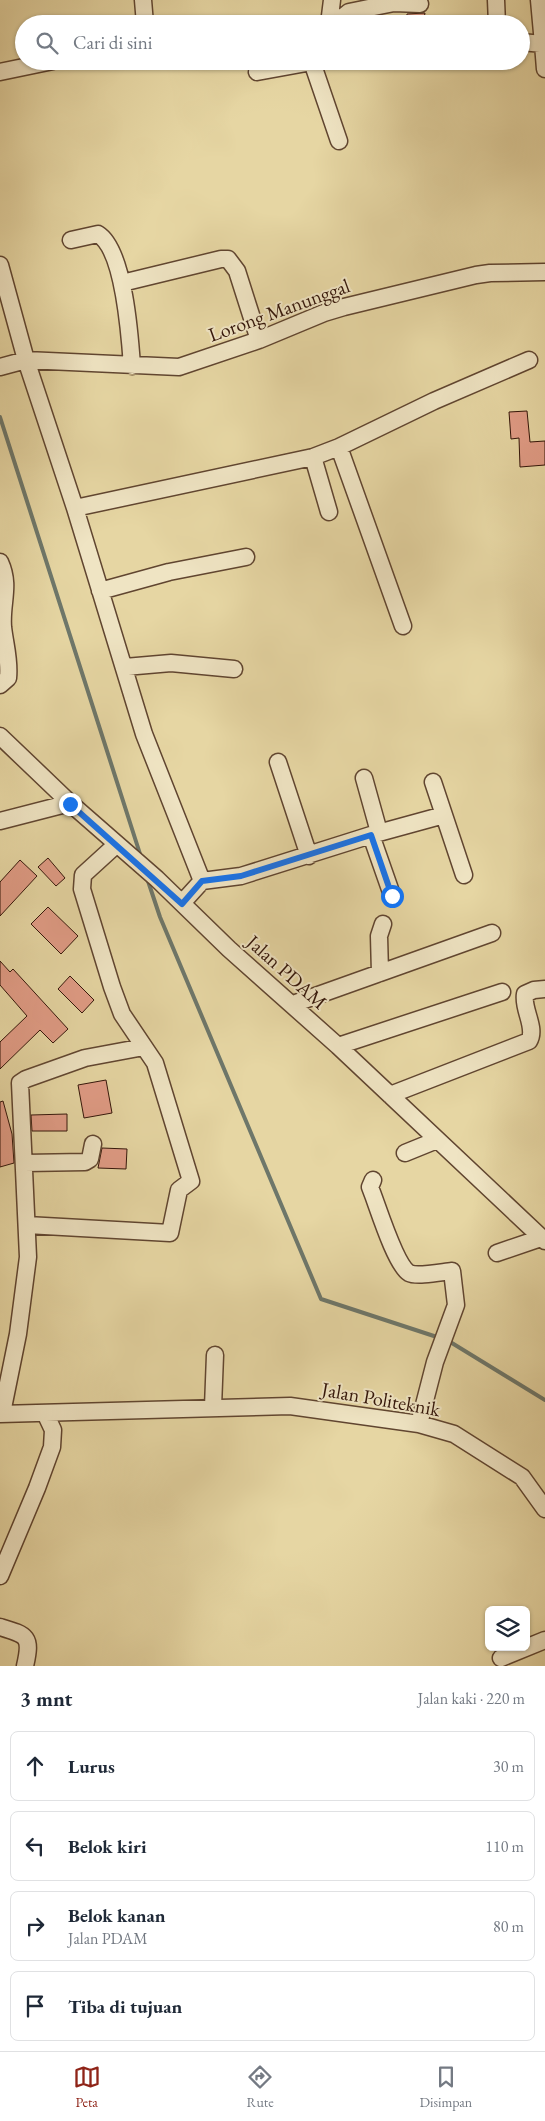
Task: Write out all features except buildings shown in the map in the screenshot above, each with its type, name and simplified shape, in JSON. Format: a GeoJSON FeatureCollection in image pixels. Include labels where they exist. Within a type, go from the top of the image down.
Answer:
{"type":"FeatureCollection","features":[{"type":"Feature","properties":{"kind":"street"},"geometry":{"type":"LineString","coordinates":[[142,0],[144,15]]}},
{"type":"Feature","properties":{"kind":"street"},"geometry":{"type":"LineString","coordinates":[[331,15],[332,0]]}},
{"type":"Feature","properties":{"kind":"street"},"geometry":{"type":"LineString","coordinates":[[496,0],[497,15]]}},
{"type":"Feature","properties":{"kind":"street"},"geometry":{"type":"LineString","coordinates":[[539,0],[545,69]]}},
{"type":"Feature","properties":{"kind":"street"},"geometry":{"type":"LineString","coordinates":[[345,15],[349,12],[394,3],[420,4]]}},
{"type":"Feature","properties":{"kind":"street"},"geometry":{"type":"LineString","coordinates":[[530,43],[543,44]]}},
{"type":"Feature","properties":{"kind":"street"},"geometry":{"type":"LineString","coordinates":[[0,72],[15,69]]}},
{"type":"Feature","properties":{"kind":"street"},"geometry":{"type":"LineString","coordinates":[[257,72],[268,70]]}},
{"type":"Feature","properties":{"kind":"street"},"geometry":{"type":"LineString","coordinates":[[317,70],[339,141]]}},
{"type":"Feature","properties":{"kind":"street"},"geometry":{"type":"LineString","coordinates":[[71,240],[95,233],[102,236],[113,256],[122,283],[132,366]]}},
{"type":"Feature","properties":{"kind":"street"},"geometry":{"type":"LineString","coordinates":[[122,283],[221,259],[228,260],[237,271],[259,340]]}},
{"type":"Feature","properties":{"kind":"street"},"geometry":{"type":"LineString","coordinates":[[0,265],[26,360],[75,508],[144,734],[202,881]]}},
{"type":"Feature","properties":{"kind":"street","name":"Lorong Manunggal"},"geometry":{"type":"LineString","coordinates":[[3,366],[26,360],[180,367],[259,340],[324,313],[450,280],[490,273],[545,272]]}},
{"type":"Feature","properties":{"kind":"street"},"geometry":{"type":"LineString","coordinates":[[75,508],[313,457],[339,447],[434,401],[529,360]]}},
{"type":"Feature","properties":{"kind":"street"},"geometry":{"type":"LineString","coordinates":[[339,447],[403,626]]}},
{"type":"Feature","properties":{"kind":"street"},"geometry":{"type":"LineString","coordinates":[[313,457],[329,512]]}},
{"type":"Feature","properties":{"kind":"street"},"geometry":{"type":"LineString","coordinates":[[100,591],[169,572],[246,557]]}},
{"type":"Feature","properties":{"kind":"street"},"geometry":{"type":"LineString","coordinates":[[0,562],[6,580],[3,625],[9,664],[8,678],[0,685]]}},
{"type":"Feature","properties":{"kind":"street"},"geometry":{"type":"LineString","coordinates":[[125,667],[171,663],[234,668]]}},
{"type":"Feature","properties":{"kind":"street","name":"Jalan PDAM"},"geometry":{"type":"LineString","coordinates":[[0,736],[70,804],[157,880],[230,949],[293,1004],[543,1240]]}},
{"type":"Feature","properties":{"kind":"street"},"geometry":{"type":"LineString","coordinates":[[278,762],[308,856]]}},
{"type":"Feature","properties":{"kind":"street"},"geometry":{"type":"LineString","coordinates":[[364,778],[375,834],[392,896]]}},
{"type":"Feature","properties":{"kind":"street"},"geometry":{"type":"LineString","coordinates":[[433,782],[464,875]]}},
{"type":"Feature","properties":{"kind":"street"},"geometry":{"type":"LineString","coordinates":[[0,821],[70,804]]}},
{"type":"Feature","properties":{"kind":"street"},"geometry":{"type":"LineString","coordinates":[[182,904],[202,881],[241,876],[375,834],[444,815]]}},
{"type":"Feature","properties":{"kind":"street"},"geometry":{"type":"LineString","coordinates":[[27,1226],[171,1233],[179,1190],[191,1181],[151,1055],[122,1014],[101,956],[81,883],[83,875],[88,869],[122,849]]}},
{"type":"Feature","properties":{"kind":"street"},"geometry":{"type":"LineString","coordinates":[[380,973],[378,945],[383,924]]}},
{"type":"Feature","properties":{"kind":"street"},"geometry":{"type":"LineString","coordinates":[[293,1004],[492,933]]}},
{"type":"Feature","properties":{"kind":"street"},"geometry":{"type":"LineString","coordinates":[[390,1095],[529,1041],[532,1034],[525,1004],[525,994],[534,990],[545,989]]}},
{"type":"Feature","properties":{"kind":"street"},"geometry":{"type":"LineString","coordinates":[[338,1046],[502,992]]}},
{"type":"Feature","properties":{"kind":"street"},"geometry":{"type":"LineString","coordinates":[[1,1414],[18,1334],[28,1257],[20,1088],[22,1081],[85,1058],[144,1047]]}},
{"type":"Feature","properties":{"kind":"street"},"geometry":{"type":"LineString","coordinates":[[405,1153],[437,1140]]}},
{"type":"Feature","properties":{"kind":"street"},"geometry":{"type":"LineString","coordinates":[[25,1163],[85,1162],[90,1159],[93,1144]]}},
{"type":"Feature","properties":{"kind":"street"},"geometry":{"type":"LineString","coordinates":[[373,1180],[370,1186],[392,1250],[406,1270],[415,1274],[452,1271],[457,1301],[434,1362],[419,1424]]}},
{"type":"Feature","properties":{"kind":"street"},"geometry":{"type":"LineString","coordinates":[[496,1253],[543,1240]]}},
{"type":"Feature","properties":{"kind":"street"},"geometry":{"type":"LineString","coordinates":[[213,1407],[215,1354]]}},
{"type":"Feature","properties":{"kind":"street","name":"Jalan Politeknik"},"geometry":{"type":"LineString","coordinates":[[1,1414],[213,1407],[300,1407],[419,1424],[454,1434],[522,1477],[545,1509]]}},
{"type":"Feature","properties":{"kind":"street"},"geometry":{"type":"LineString","coordinates":[[0,1576],[52,1447],[53,1430],[45,1413]]}},
{"type":"Feature","properties":{"kind":"street"},"geometry":{"type":"LineString","coordinates":[[0,1627],[20,1633],[25,1637],[28,1649],[25,1666]]}},
{"type":"Feature","properties":{"kind":"street"},"geometry":{"type":"LineString","coordinates":[[501,1658],[545,1640]]}},
{"type":"Feature","properties":{"kind":"waterway"},"geometry":{"type":"LineString","coordinates":[[0,417],[141,857]]}},
{"type":"Feature","properties":{"kind":"waterway"},"geometry":{"type":"LineString","coordinates":[[147,878],[160,917],[321,1299],[440,1338]]}},
{"type":"Feature","properties":{"kind":"waterway"},"geometry":{"type":"LineString","coordinates":[[447,1340],[545,1400]]}},
{"type":"Feature","properties":{"kind":"route"},"geometry":{"type":"LineString","coordinates":[[70,804],[182,904],[202,881],[230,879],[371,835],[392,896]]}}]}
